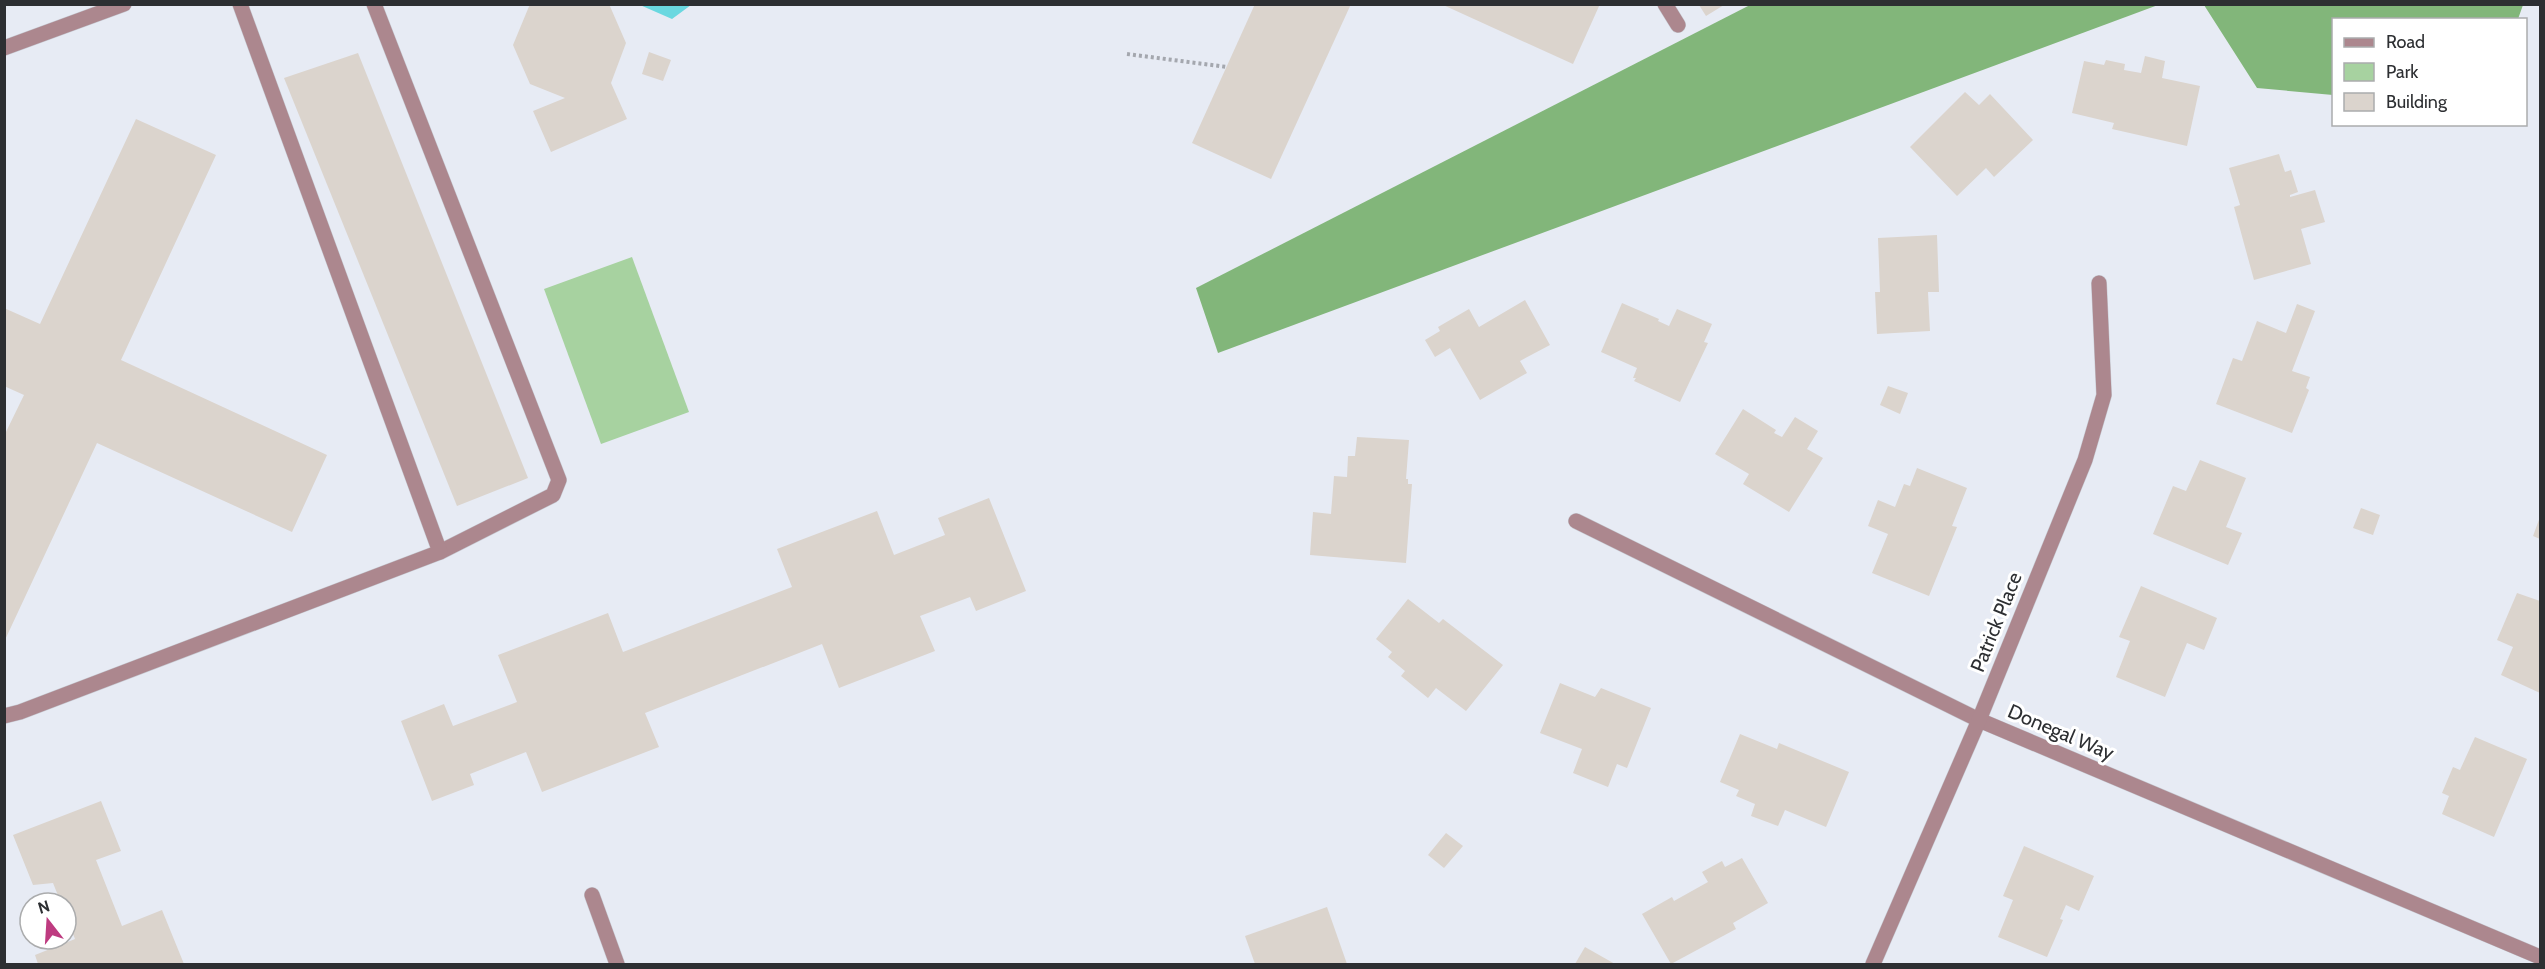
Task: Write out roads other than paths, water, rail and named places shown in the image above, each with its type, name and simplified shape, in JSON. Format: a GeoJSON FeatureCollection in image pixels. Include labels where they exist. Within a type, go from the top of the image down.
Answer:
{"type":"FeatureCollection","features":[{"type":"Feature","properties":{"kind":"street"},"geometry":{"type":"LineString","coordinates":[[4,48],[124,4]]}},
{"type":"Feature","properties":{"kind":"street"},"geometry":{"type":"LineString","coordinates":[[240,4],[440,552]]}},
{"type":"Feature","properties":{"kind":"street"},"geometry":{"type":"LineString","coordinates":[[4,716],[20,712],[440,552],[553,495],[559,480],[374,4]]}},
{"type":"Feature","properties":{"kind":"street"},"geometry":{"type":"LineString","coordinates":[[1665,4],[1678,25]]}},
{"type":"Feature","properties":{"kind":"street","name":"Patrick Place"},"geometry":{"type":"LineString","coordinates":[[1873,964],[1979,720],[2085,460],[2104,395],[2099,283]]}},
{"type":"Feature","properties":{"kind":"street","name":"Donegal Way"},"geometry":{"type":"LineString","coordinates":[[1576,521],[1979,720],[2541,957]]}},
{"type":"Feature","properties":{"kind":"street"},"geometry":{"type":"LineString","coordinates":[[592,895],[617,964]]}},
{"type":"Feature","properties":{"kind":"water"},"geometry":{"type":"Polygon","coordinates":[[[640,5],[691,5],[672,19],[640,5]]]}}]}
